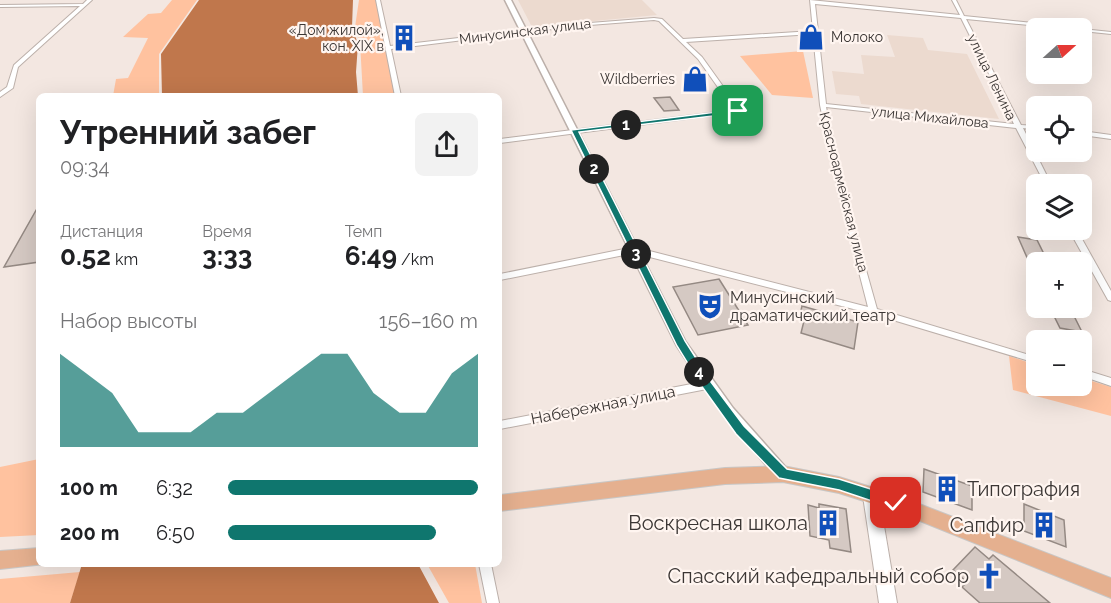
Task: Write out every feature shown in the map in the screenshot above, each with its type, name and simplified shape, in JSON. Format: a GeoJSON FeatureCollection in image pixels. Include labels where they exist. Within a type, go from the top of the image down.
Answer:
{"type":"FeatureCollection","features":[{"type":"Feature","properties":{"kind":"main road"},"geometry":{"type":"LineString","coordinates":[[502,503],[725,476],[783,474],[839,485],[871,496],[994,540],[1111,588]]}},
{"type":"Feature","properties":{"kind":"main road"},"geometry":{"type":"LineString","coordinates":[[871,496],[888,603]]}},
{"type":"Feature","properties":{"kind":"main road"},"geometry":{"type":"LineString","coordinates":[[0,560],[36,557]]}},
{"type":"Feature","properties":{"kind":"street"},"geometry":{"type":"LineString","coordinates":[[0,95],[10,88],[16,66],[90,0]]}},
{"type":"Feature","properties":{"kind":"street"},"geometry":{"type":"LineString","coordinates":[[378,0],[390,48],[398,93]]}},
{"type":"Feature","properties":{"kind":"street"},"geometry":{"type":"LineString","coordinates":[[508,0],[681,343],[707,385],[740,430],[783,474]]}},
{"type":"Feature","properties":{"kind":"street","name":"улица Ленина"},"geometry":{"type":"LineString","coordinates":[[954,0],[1016,126],[1042,174]]}},
{"type":"Feature","properties":{"kind":"street"},"geometry":{"type":"LineString","coordinates":[[812,1],[1026,23]]}},
{"type":"Feature","properties":{"kind":"street","name":"Красноармейская улица"},"geometry":{"type":"LineString","coordinates":[[812,1],[823,105],[842,195],[873,311]]}},
{"type":"Feature","properties":{"kind":"street"},"geometry":{"type":"LineString","coordinates":[[0,6],[84,5]]}},
{"type":"Feature","properties":{"kind":"street","name":"Минусинская улица"},"geometry":{"type":"LineString","coordinates":[[390,48],[643,18],[660,20],[681,41]]}},
{"type":"Feature","properties":{"kind":"street"},"geometry":{"type":"LineString","coordinates":[[1092,31],[1111,33]]}},
{"type":"Feature","properties":{"kind":"street"},"geometry":{"type":"LineString","coordinates":[[681,41],[814,32]]}},
{"type":"Feature","properties":{"kind":"street"},"geometry":{"type":"LineString","coordinates":[[502,141],[738,111],[700,58],[681,41]]}},
{"type":"Feature","properties":{"kind":"street"},"geometry":{"type":"LineString","coordinates":[[0,80],[12,80]]}},
{"type":"Feature","properties":{"kind":"street","name":"улица Михайлова"},"geometry":{"type":"LineString","coordinates":[[823,105],[1026,127]]}},
{"type":"Feature","properties":{"kind":"street"},"geometry":{"type":"LineString","coordinates":[[1092,134],[1111,137]]}},
{"type":"Feature","properties":{"kind":"street"},"geometry":{"type":"LineString","coordinates":[[1079,240],[1111,298]]}},
{"type":"Feature","properties":{"kind":"street"},"geometry":{"type":"LineString","coordinates":[[502,277],[634,250],[873,311],[1026,357]]}},
{"type":"Feature","properties":{"kind":"street"},"geometry":{"type":"LineString","coordinates":[[1092,376],[1111,382]]}},
{"type":"Feature","properties":{"kind":"street","name":"Набережная улица"},"geometry":{"type":"LineString","coordinates":[[502,425],[707,385]]}},
{"type":"Feature","properties":{"kind":"street"},"geometry":{"type":"LineString","coordinates":[[487,567],[493,603]]}},
{"type":"Feature","properties":{"kind":"shaded area"},"geometry":{"type":"Polygon","coordinates":[[[172,0],[197,0],[159,54],[159,93],[114,93],[116,79],[128,78],[148,38],[123,37],[148,14],[161,13],[172,0]]]}},
{"type":"Feature","properties":{"kind":"shaded area"},"geometry":{"type":"Polygon","coordinates":[[[199,0],[353,0],[352,27],[358,44],[356,72],[358,93],[162,93],[161,54],[199,0]]]}},
{"type":"Feature","properties":{"kind":"shaded area"},"geometry":{"type":"Polygon","coordinates":[[[359,0],[376,0],[394,93],[363,93],[360,42],[355,27],[359,0]]]}},
{"type":"Feature","properties":{"kind":"shaded area"},"geometry":{"type":"Polygon","coordinates":[[[518,0],[642,0],[657,15],[532,27],[518,0]]]}},
{"type":"Feature","properties":{"kind":"shaded area"},"geometry":{"type":"Polygon","coordinates":[[[887,35],[923,38],[928,50],[967,54],[999,119],[861,104],[859,96],[836,94],[832,71],[864,74],[861,55],[895,57],[887,35]]]}},
{"type":"Feature","properties":{"kind":"shaded area"},"geometry":{"type":"Polygon","coordinates":[[[803,51],[813,98],[772,95],[740,56],[803,51]]]}},
{"type":"Feature","properties":{"kind":"shaded area"},"geometry":{"type":"Polygon","coordinates":[[[1009,356],[1026,362],[1026,393],[1013,390],[1009,356]]]}},
{"type":"Feature","properties":{"kind":"shaded area"},"geometry":{"type":"Polygon","coordinates":[[[1092,381],[1111,387],[1111,416],[1036,396],[1092,396],[1092,381]]]}},
{"type":"Feature","properties":{"kind":"shaded area"},"geometry":{"type":"Polygon","coordinates":[[[36,460],[36,535],[0,537],[0,467],[36,460]]]}},
{"type":"Feature","properties":{"kind":"shaded area"},"geometry":{"type":"Polygon","coordinates":[[[81,567],[420,567],[439,603],[70,603],[81,567]]]}},
{"type":"Feature","properties":{"kind":"shaded area"},"geometry":{"type":"Polygon","coordinates":[[[429,567],[476,567],[482,603],[449,603],[429,567]]]}},
{"type":"Feature","properties":{"kind":"shaded area"},"geometry":{"type":"Polygon","coordinates":[[[80,572],[70,603],[0,603],[0,579],[80,572]]]}},
{"type":"Feature","properties":{"kind":"building"},"geometry":{"type":"Polygon","coordinates":[[[670,97],[679,110],[664,111],[654,98],[670,97]]]}},
{"type":"Feature","properties":{"kind":"building"},"geometry":{"type":"Polygon","coordinates":[[[36,210],[36,262],[4,267],[36,210]]]}},
{"type":"Feature","properties":{"kind":"building"},"geometry":{"type":"Polygon","coordinates":[[[1018,237],[1037,240],[1043,252],[1026,252],[1026,255],[1018,237]]]}},
{"type":"Feature","properties":{"kind":"building","name":"Минусинский драматический театр"},"geometry":{"type":"Polygon","coordinates":[[[719,279],[748,325],[698,335],[673,287],[719,279]]]}},
{"type":"Feature","properties":{"kind":"building"},"geometry":{"type":"Polygon","coordinates":[[[802,306],[858,322],[854,349],[801,333],[804,321],[799,319],[802,306]]]}},
{"type":"Feature","properties":{"kind":"building"},"geometry":{"type":"Polygon","coordinates":[[[1055,318],[1075,318],[1081,330],[1071,330],[1060,328],[1055,318]]]}},
{"type":"Feature","properties":{"kind":"building","name":"Типография"},"geometry":{"type":"Polygon","coordinates":[[[924,469],[972,486],[972,510],[923,492],[924,469]]]}},
{"type":"Feature","properties":{"kind":"building","name":"Воскресная школа"},"geometry":{"type":"Polygon","coordinates":[[[819,504],[846,509],[851,552],[830,548],[829,540],[810,536],[808,505],[819,508],[819,504]]]}},
{"type":"Feature","properties":{"kind":"building","name":"Сапфир"},"geometry":{"type":"Polygon","coordinates":[[[1024,504],[1064,520],[1066,547],[1024,531],[1024,504]]]}},
{"type":"Feature","properties":{"kind":"building","name":"Спасский кафедральный собор"},"geometry":{"type":"Polygon","coordinates":[[[975,547],[989,559],[993,555],[1050,603],[980,603],[962,587],[967,582],[953,570],[975,547]]]}},
{"type":"Feature","properties":{"kind":"place","name":"Молоко"},"geometry":{"type":"Point","coordinates":[811,37]}},
{"type":"Feature","properties":{"kind":"place","name":"«Дом жилой», кон. ХIХ в"},"geometry":{"type":"Point","coordinates":[404,38]}},
{"type":"Feature","properties":{"kind":"place","name":"Wildberries"},"geometry":{"type":"Point","coordinates":[695,79]}},
{"type":"Feature","properties":{"kind":"place","name":"Минусинский драматический театр"},"geometry":{"type":"Point","coordinates":[710,306]}},
{"type":"Feature","properties":{"kind":"place","name":"Типография"},"geometry":{"type":"Point","coordinates":[947,489]}},
{"type":"Feature","properties":{"kind":"place","name":"Воскресная школа"},"geometry":{"type":"Point","coordinates":[828,523]}},
{"type":"Feature","properties":{"kind":"place","name":"Сапфир"},"geometry":{"type":"Point","coordinates":[1044,525]}},
{"type":"Feature","properties":{"kind":"place","name":"Спасский кафедральный собор"},"geometry":{"type":"Point","coordinates":[989,576]}},
{"type":"Feature","properties":{"kind":"route"},"geometry":{"type":"LineString","coordinates":[[738,111],[575,130],[681,343],[707,385],[740,430],[783,474],[839,485],[896,503]]}}]}
